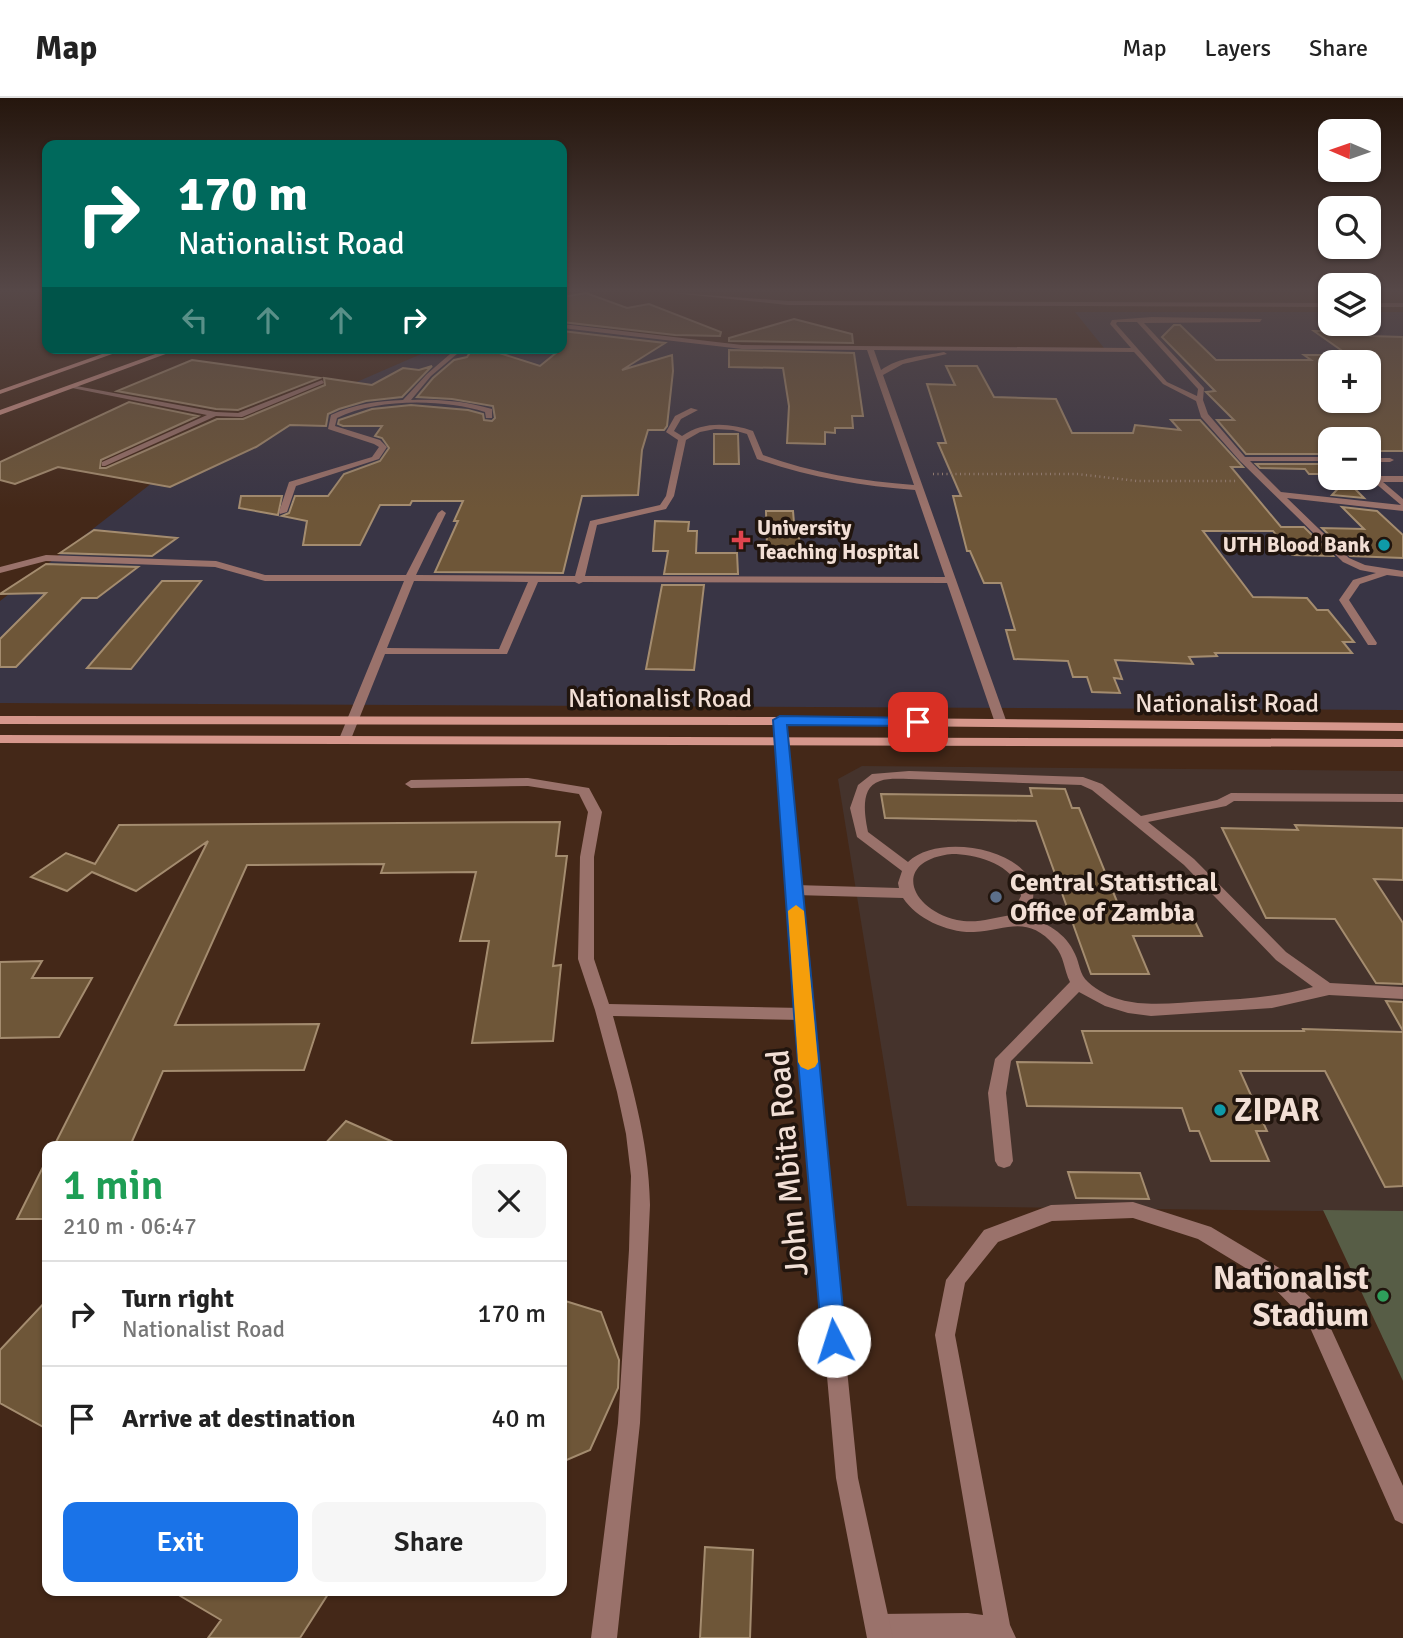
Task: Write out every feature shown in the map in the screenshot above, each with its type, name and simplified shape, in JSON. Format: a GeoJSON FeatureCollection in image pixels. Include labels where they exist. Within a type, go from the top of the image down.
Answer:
{"type":"FeatureCollection","features":[{"type":"Feature","properties":{"kind":"main road"},"geometry":{"type":"LineString","coordinates":[[0,392],[81,364]]}},
{"type":"Feature","properties":{"kind":"main road"},"geometry":{"type":"LineString","coordinates":[[0,414],[136,364]]}},
{"type":"Feature","properties":{"kind":"main road"},"geometry":{"type":"LineString","coordinates":[[30,382],[44,384]]}},
{"type":"Feature","properties":{"kind":"main road"},"geometry":{"type":"LineString","coordinates":[[57,386],[71,387]]}},
{"type":"Feature","properties":{"kind":"main road","name":"Nationalist Road"},"geometry":{"type":"LineString","coordinates":[[0,720],[780,720],[1403,727]]}},
{"type":"Feature","properties":{"kind":"main road","name":"Nationalist Road"},"geometry":{"type":"LineString","coordinates":[[0,739],[1403,743]]}},
{"type":"Feature","properties":{"kind":"street"},"geometry":{"type":"LineString","coordinates":[[405,402],[442,364]]}},
{"type":"Feature","properties":{"kind":"street"},"geometry":{"type":"LineString","coordinates":[[876,364],[1001,723]]}},
{"type":"Feature","properties":{"kind":"street"},"geometry":{"type":"LineString","coordinates":[[880,374],[884,369],[898,364]]}},
{"type":"Feature","properties":{"kind":"street"},"geometry":{"type":"LineString","coordinates":[[1148,364],[1165,383],[1199,400]]}},
{"type":"Feature","properties":{"kind":"street"},"geometry":{"type":"LineString","coordinates":[[1178,364],[1202,389],[1199,400],[1204,415],[1243,459],[1346,560],[1363,568],[1403,574]]}},
{"type":"Feature","properties":{"kind":"street"},"geometry":{"type":"LineString","coordinates":[[71,387],[216,414],[239,415],[322,382]]}},
{"type":"Feature","properties":{"kind":"street"},"geometry":{"type":"LineString","coordinates":[[283,512],[292,484],[319,474],[359,466],[375,459],[381,452],[383,447],[377,442],[331,427],[334,417],[355,408],[405,402],[477,406],[489,411],[489,416]]}},
{"type":"Feature","properties":{"kind":"street"},"geometry":{"type":"LineString","coordinates":[[682,439],[670,432],[678,418],[694,410]]}},
{"type":"Feature","properties":{"kind":"street"},"geometry":{"type":"LineString","coordinates":[[105,464],[216,414]]}},
{"type":"Feature","properties":{"kind":"street"},"geometry":{"type":"LineString","coordinates":[[579,581],[593,523],[610,517],[663,508],[670,496],[682,439],[697,429],[726,427],[750,433],[760,457],[771,461],[836,476],[918,488]]}},
{"type":"Feature","properties":{"kind":"street"},"geometry":{"type":"LineString","coordinates":[[1243,459],[1318,459]]}},
{"type":"Feature","properties":{"kind":"street"},"geometry":{"type":"LineString","coordinates":[[1381,460],[1390,460]]}},
{"type":"Feature","properties":{"kind":"street"},"geometry":{"type":"LineString","coordinates":[[1403,480],[1379,479],[1378,482],[1403,505]]}},
{"type":"Feature","properties":{"kind":"street"},"geometry":{"type":"LineString","coordinates":[[1279,494],[1403,505]]}},
{"type":"Feature","properties":{"kind":"street"},"geometry":{"type":"LineString","coordinates":[[345,739],[410,578],[442,513]]}},
{"type":"Feature","properties":{"kind":"street"},"geometry":{"type":"LineString","coordinates":[[0,570],[46,558],[216,564],[265,578],[951,580]]}},
{"type":"Feature","properties":{"kind":"street"},"geometry":{"type":"LineString","coordinates":[[1373,643],[1344,600],[1356,582],[1387,572]]}},
{"type":"Feature","properties":{"kind":"street"},"geometry":{"type":"LineString","coordinates":[[382,651],[503,652],[534,580]]}},
{"type":"Feature","properties":{"kind":"street","name":"John Mbita Road"},"geometry":{"type":"LineString","coordinates":[[780,720],[803,1014],[847,1478],[879,1632]]}},
{"type":"Feature","properties":{"kind":"street"},"geometry":{"type":"LineString","coordinates":[[910,870],[862,834],[857,808],[864,785],[876,777],[909,775],[1083,782],[1097,787],[1140,820],[1189,862],[1281,956],[1327,989]]}},
{"type":"Feature","properties":{"kind":"street"},"geometry":{"type":"LineString","coordinates":[[411,784],[528,782],[584,791],[595,812],[587,857],[586,959],[603,1010],[631,1119],[639,1175],[636,1331],[617,1551],[604,1638]]}},
{"type":"Feature","properties":{"kind":"street"},"geometry":{"type":"LineString","coordinates":[[1140,820],[1221,803],[1231,797],[1403,798]]}},
{"type":"Feature","properties":{"kind":"street"},"geometry":{"type":"LineString","coordinates":[[955,850],[996,858],[1013,868],[1025,881],[1030,894],[1027,907],[1016,919],[994,926],[967,927],[940,921],[918,908],[906,893],[905,881],[919,859],[955,850]]}},
{"type":"Feature","properties":{"kind":"street"},"geometry":{"type":"LineString","coordinates":[[794,890],[906,893]]}},
{"type":"Feature","properties":{"kind":"street"},"geometry":{"type":"LineString","coordinates":[[1016,919],[1048,932],[1066,946],[1079,983],[1097,997],[1144,1010],[1283,1001],[1327,989],[1403,993]]}},
{"type":"Feature","properties":{"kind":"street"},"geometry":{"type":"LineString","coordinates":[[1004,1161],[997,1093],[1003,1059],[1079,983]]}},
{"type":"Feature","properties":{"kind":"street"},"geometry":{"type":"LineString","coordinates":[[603,1010],[803,1014]]}},
{"type":"Feature","properties":{"kind":"street"},"geometry":{"type":"LineString","coordinates":[[879,1632],[968,1625],[1000,1634],[945,1335],[956,1280],[991,1236],[1051,1213],[1133,1210],[1204,1233],[1274,1275],[1315,1316],[1403,1512]]}},
{"type":"Feature","properties":{"kind":"path"},"geometry":{"type":"LineString","coordinates":[[914,473],[1077,474],[1096,480],[1124,481],[1266,481]]}},
{"type":"Feature","properties":{"kind":"shaded area","name":"University Teaching Hospital"},"geometry":{"type":"Polygon","coordinates":[[[398,364],[1318,364],[1318,413],[1381,413],[1381,364],[1403,364],[1403,710],[0,703],[0,601],[188,455],[398,364]]]}},
{"type":"Feature","properties":{"kind":"shaded area"},"geometry":{"type":"Polygon","coordinates":[[[862,766],[1403,771],[1403,1212],[907,1206],[838,779],[862,766]]]}},
{"type":"Feature","properties":{"kind":"green space","name":"Nationalist Stadium"},"geometry":{"type":"Polygon","coordinates":[[[1323,1210],[1403,1211],[1403,1381],[1323,1210]]]}},
{"type":"Feature","properties":{"kind":"building"},"geometry":{"type":"Polygon","coordinates":[[[183,364],[219,364],[320,378],[238,410],[216,409],[117,391],[183,364]]]}},
{"type":"Feature","properties":{"kind":"building"},"geometry":{"type":"Polygon","coordinates":[[[449,364],[540,366],[632,364],[622,370],[642,364],[673,364],[667,426],[664,430],[648,430],[642,450],[638,495],[582,496],[563,573],[435,572],[458,521],[454,521],[463,501],[412,501],[410,505],[380,505],[360,545],[303,545],[307,521],[282,516],[289,513],[295,496],[328,496],[344,474],[380,461],[389,448],[382,438],[375,436],[382,426],[343,426],[338,424],[339,420],[372,409],[411,405],[468,410],[483,414],[484,420],[492,421],[495,418],[493,406],[452,399],[417,397],[449,364]]]}},
{"type":"Feature","properties":{"kind":"building"},"geometry":{"type":"Polygon","coordinates":[[[729,364],[856,364],[863,416],[852,416],[853,428],[835,428],[835,433],[825,432],[825,444],[787,443],[789,406],[783,368],[729,367],[729,364]]]}},
{"type":"Feature","properties":{"kind":"building"},"geometry":{"type":"Polygon","coordinates":[[[1188,364],[1318,364],[1318,413],[1381,413],[1381,364],[1403,364],[1403,451],[1381,451],[1381,427],[1318,427],[1318,454],[1246,454],[1217,420],[1234,420],[1206,392],[1215,391],[1188,364]]]}},
{"type":"Feature","properties":{"kind":"building"},"geometry":{"type":"Polygon","coordinates":[[[432,366],[402,397],[366,401],[339,409],[328,414],[326,426],[290,425],[256,447],[170,487],[58,467],[15,484],[0,480],[0,462],[129,402],[198,416],[101,460],[100,468],[106,468],[217,419],[243,419],[325,385],[324,378],[372,385],[403,368],[419,370],[432,366]]]}},
{"type":"Feature","properties":{"kind":"building"},"geometry":{"type":"Polygon","coordinates":[[[946,366],[977,366],[994,397],[1056,399],[1072,433],[1133,433],[1135,425],[1180,430],[1171,420],[1200,420],[1243,467],[1231,467],[1281,527],[1304,527],[1333,556],[1292,555],[1273,531],[1203,531],[1253,597],[1307,598],[1317,610],[1328,610],[1354,642],[1343,642],[1352,653],[1215,653],[1217,656],[1189,657],[1193,664],[1115,660],[1122,679],[1114,678],[1120,693],[1092,692],[1087,677],[1073,677],[1068,661],[1014,659],[1006,630],[1015,630],[1001,583],[984,583],[970,551],[967,551],[953,496],[961,496],[938,443],[946,443],[927,384],[955,385],[946,366]]]}},
{"type":"Feature","properties":{"kind":"building"},"geometry":{"type":"Polygon","coordinates":[[[714,434],[738,434],[739,464],[714,464],[714,434]]]}},
{"type":"Feature","properties":{"kind":"building"},"geometry":{"type":"Polygon","coordinates":[[[1256,464],[1318,464],[1318,474],[1309,474],[1305,469],[1260,468],[1256,464]]]}},
{"type":"Feature","properties":{"kind":"building"},"geometry":{"type":"Polygon","coordinates":[[[1337,490],[1356,490],[1364,498],[1332,495],[1337,490]]]}},
{"type":"Feature","properties":{"kind":"building"},"geometry":{"type":"Polygon","coordinates":[[[241,496],[282,496],[278,515],[239,508],[241,496]]]}},
{"type":"Feature","properties":{"kind":"building"},"geometry":{"type":"Polygon","coordinates":[[[1342,507],[1377,511],[1403,535],[1403,558],[1350,556],[1322,528],[1364,529],[1342,507]]]}},
{"type":"Feature","properties":{"kind":"building"},"geometry":{"type":"Polygon","coordinates":[[[766,511],[793,511],[794,523],[798,523],[800,550],[767,550],[766,511]]]}},
{"type":"Feature","properties":{"kind":"building"},"geometry":{"type":"Polygon","coordinates":[[[655,521],[689,522],[688,531],[697,531],[696,553],[737,553],[738,574],[664,574],[668,551],[653,551],[655,521]]]}},
{"type":"Feature","properties":{"kind":"building"},"geometry":{"type":"Polygon","coordinates":[[[94,530],[177,538],[152,556],[60,553],[94,530]]]}},
{"type":"Feature","properties":{"kind":"building"},"geometry":{"type":"Polygon","coordinates":[[[46,564],[138,567],[97,598],[82,598],[16,667],[0,667],[0,639],[46,593],[0,594],[46,564]]]}},
{"type":"Feature","properties":{"kind":"building"},"geometry":{"type":"Polygon","coordinates":[[[162,581],[201,581],[131,669],[87,668],[162,581]]]}},
{"type":"Feature","properties":{"kind":"building"},"geometry":{"type":"Polygon","coordinates":[[[662,585],[704,585],[694,670],[646,669],[662,585]]]}},
{"type":"Feature","properties":{"kind":"building"},"geometry":{"type":"Polygon","coordinates":[[[1030,788],[1065,789],[1072,808],[1079,808],[1120,909],[1189,909],[1202,936],[1133,936],[1149,974],[1091,974],[1036,821],[885,818],[881,794],[1032,796],[1030,788]]]}},
{"type":"Feature","properties":{"kind":"building"},"geometry":{"type":"Polygon","coordinates":[[[560,822],[556,856],[567,856],[553,966],[561,965],[553,1041],[472,1043],[489,941],[460,941],[476,872],[381,873],[384,864],[247,865],[175,1025],[319,1024],[304,1070],[163,1071],[132,1141],[57,1141],[208,841],[136,891],[92,872],[67,891],[31,877],[66,853],[95,864],[119,825],[560,822]]]}},
{"type":"Feature","properties":{"kind":"building"},"geometry":{"type":"Polygon","coordinates":[[[1295,825],[1403,828],[1403,880],[1374,879],[1403,923],[1403,984],[1376,983],[1335,919],[1266,918],[1222,828],[1298,830],[1295,825]]]}},
{"type":"Feature","properties":{"kind":"building"},"geometry":{"type":"Polygon","coordinates":[[[42,961],[32,978],[92,978],[59,1037],[0,1038],[0,962],[42,961]]]}},
{"type":"Feature","properties":{"kind":"building"},"geometry":{"type":"Polygon","coordinates":[[[1386,1001],[1403,1002],[1403,1031],[1386,1001]]]}},
{"type":"Feature","properties":{"kind":"building"},"geometry":{"type":"Polygon","coordinates":[[[1303,1029],[1403,1032],[1403,1186],[1385,1187],[1325,1071],[1240,1071],[1267,1131],[1256,1131],[1269,1161],[1211,1161],[1199,1131],[1190,1131],[1182,1108],[1027,1106],[1017,1062],[1092,1063],[1082,1031],[1304,1031],[1303,1029]]]}},
{"type":"Feature","properties":{"kind":"building"},"geometry":{"type":"Polygon","coordinates":[[[346,1121],[391,1141],[328,1141],[346,1121]]]}},
{"type":"Feature","properties":{"kind":"building"},"geometry":{"type":"Polygon","coordinates":[[[42,1169],[42,1219],[17,1219],[42,1169]]]}},
{"type":"Feature","properties":{"kind":"building"},"geometry":{"type":"Polygon","coordinates":[[[1068,1172],[1140,1173],[1149,1199],[1076,1198],[1068,1172]]]}},
{"type":"Feature","properties":{"kind":"building"},"geometry":{"type":"Polygon","coordinates":[[[567,1302],[601,1312],[619,1360],[618,1388],[590,1450],[567,1460],[567,1302]]]}},
{"type":"Feature","properties":{"kind":"building"},"geometry":{"type":"Polygon","coordinates":[[[42,1305],[42,1426],[0,1403],[0,1350],[42,1305]]]}},
{"type":"Feature","properties":{"kind":"building"},"geometry":{"type":"Polygon","coordinates":[[[705,1547],[753,1550],[750,1638],[700,1638],[705,1547]]]}},
{"type":"Feature","properties":{"kind":"building"},"geometry":{"type":"Polygon","coordinates":[[[180,1596],[327,1596],[300,1638],[208,1638],[221,1620],[180,1596]]]}},
{"type":"Feature","properties":{"kind":"slow traffic"},"geometry":{"type":"LineString","coordinates":[[796,911],[808,1062]]}},
{"type":"Feature","properties":{"kind":"place","name":"University Teaching Hospital"},"geometry":{"type":"Point","coordinates":[741,540]}},
{"type":"Feature","properties":{"kind":"place","name":"UTH Blood Bank"},"geometry":{"type":"Point","coordinates":[1384,545]}},
{"type":"Feature","properties":{"kind":"place","name":"Central Statistical Office of Zambia"},"geometry":{"type":"Point","coordinates":[996,897]}},
{"type":"Feature","properties":{"kind":"place","name":"ZIPAR"},"geometry":{"type":"Point","coordinates":[1220,1110]}},
{"type":"Feature","properties":{"kind":"place","name":"Nationalist Stadium"},"geometry":{"type":"Point","coordinates":[1383,1296]}},
{"type":"Feature","properties":{"kind":"route"},"geometry":{"type":"LineString","coordinates":[[834,1341],[803,1014],[780,720],[918,722]]}}]}
